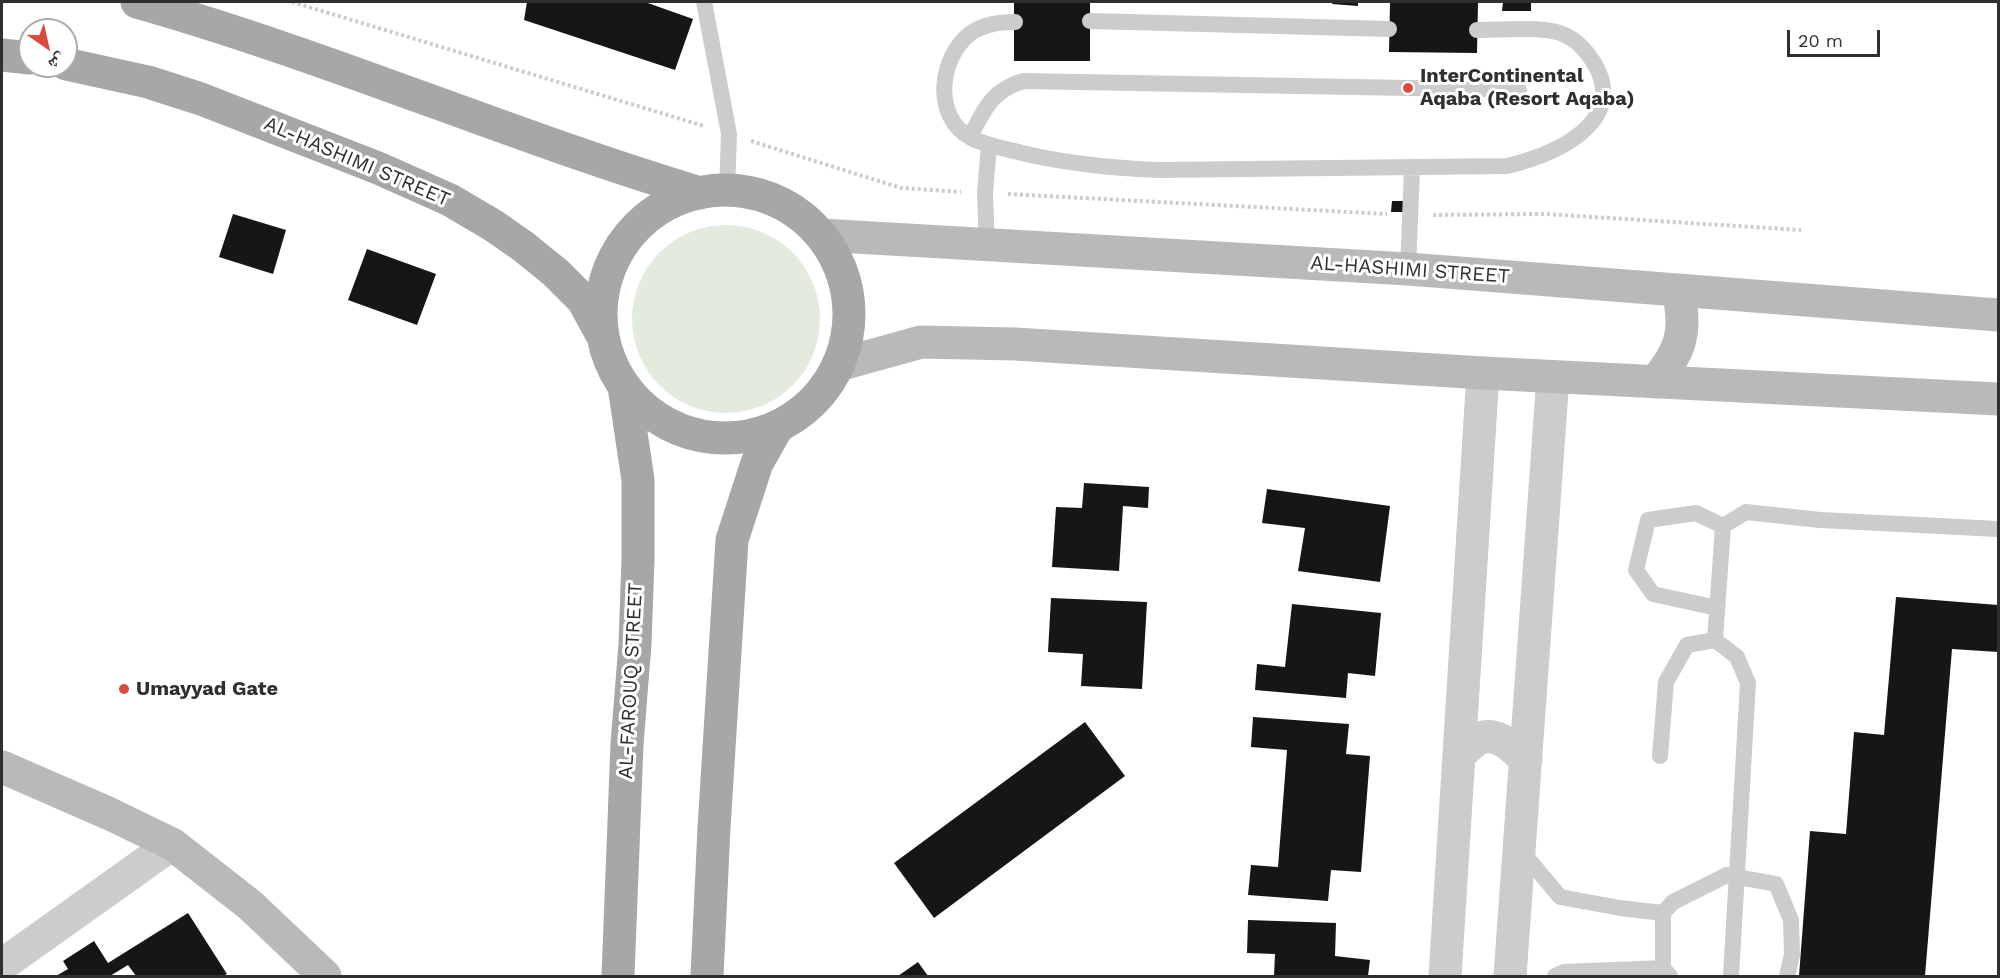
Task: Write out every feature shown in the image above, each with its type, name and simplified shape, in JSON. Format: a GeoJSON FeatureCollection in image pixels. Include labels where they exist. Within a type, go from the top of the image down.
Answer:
{"type":"FeatureCollection","features":[{"type":"Feature","properties":{"kind":"main road"},"geometry":{"type":"LineString","coordinates":[[137,2],[206,21],[347,69],[621,169],[713,192],[754,194],[779,202],[802,216],[821,235],[839,264],[848,298],[848,332],[838,365],[823,390],[803,411],[778,426],[751,436],[722,438],[694,435],[666,424],[643,408],[624,386],[610,362],[602,335],[602,298],[613,261],[634,230],[664,206],[713,192]]}},
{"type":"Feature","properties":{"kind":"main road"},"geometry":{"type":"LineString","coordinates":[[2,55],[18,57]]}},
{"type":"Feature","properties":{"kind":"main road","name":"AL-HASHIMI STREET"},"geometry":{"type":"LineString","coordinates":[[78,67],[148,82],[201,99],[368,164],[450,200],[494,226],[556,273],[583,300],[602,335]]}},
{"type":"Feature","properties":{"kind":"main road","name":"AL-FAROUQ STREET"},"geometry":{"type":"LineString","coordinates":[[618,976],[627,744],[635,644],[638,559],[638,480],[624,386]]}},
{"type":"Feature","properties":{"kind":"main road"},"geometry":{"type":"LineString","coordinates":[[707,976],[732,540],[757,463],[778,426]]}},
{"type":"Feature","properties":{"kind":"street","name":"AL-HASHIMI STREET"},"geometry":{"type":"LineString","coordinates":[[821,235],[1408,269],[1998,315]]}},
{"type":"Feature","properties":{"kind":"street"},"geometry":{"type":"LineString","coordinates":[[1655,382],[1671,363],[1681,339],[1683,314],[1678,290]]}},
{"type":"Feature","properties":{"kind":"street"},"geometry":{"type":"LineString","coordinates":[[838,365],[921,342],[1015,344],[1554,377],[1998,399]]}},
{"type":"Feature","properties":{"kind":"street"},"geometry":{"type":"LineString","coordinates":[[1445,976],[1483,373]]}},
{"type":"Feature","properties":{"kind":"street"},"geometry":{"type":"LineString","coordinates":[[1510,976],[1554,377]]}},
{"type":"Feature","properties":{"kind":"street"},"geometry":{"type":"LineString","coordinates":[[1459,756],[1478,739],[1493,737],[1508,744],[1526,759]]}},
{"type":"Feature","properties":{"kind":"street"},"geometry":{"type":"LineString","coordinates":[[4,764],[172,844],[250,905],[325,976]]}},
{"type":"Feature","properties":{"kind":"street"},"geometry":{"type":"LineString","coordinates":[[2,964],[172,844]]}},
{"type":"Feature","properties":{"kind":"lane"},"geometry":{"type":"LineString","coordinates":[[704,2],[729,134],[713,192]]}},
{"type":"Feature","properties":{"kind":"lane"},"geometry":{"type":"LineString","coordinates":[[1090,21],[1389,29]]}},
{"type":"Feature","properties":{"kind":"lane"},"geometry":{"type":"LineString","coordinates":[[1015,22],[994,23],[972,32],[957,46],[947,65],[944,86],[946,106],[955,125],[970,137],[989,145],[1029,155],[1115,168],[1159,170],[1485,168],[1528,162],[1549,153],[1568,142],[1596,118],[1604,102],[1603,84],[1597,67],[1588,53],[1575,41],[1560,33],[1537,30],[1477,30]]}},
{"type":"Feature","properties":{"kind":"lane"},"geometry":{"type":"LineString","coordinates":[[970,137],[991,99],[1011,85],[1023,81],[1519,90]]}},
{"type":"Feature","properties":{"kind":"lane"},"geometry":{"type":"LineString","coordinates":[[987,244],[985,193],[989,145]]}},
{"type":"Feature","properties":{"kind":"lane"},"geometry":{"type":"LineString","coordinates":[[1408,269],[1412,169]]}},
{"type":"Feature","properties":{"kind":"lane"},"geometry":{"type":"LineString","coordinates":[[1723,526],[1746,512],[1820,520],[1998,529]]}},
{"type":"Feature","properties":{"kind":"lane"},"geometry":{"type":"LineString","coordinates":[[1717,608],[1653,594],[1636,570],[1648,520],[1696,513],[1723,526]]}},
{"type":"Feature","properties":{"kind":"lane"},"geometry":{"type":"LineString","coordinates":[[1715,640],[1723,526]]}},
{"type":"Feature","properties":{"kind":"lane"},"geometry":{"type":"LineString","coordinates":[[1660,756],[1666,682],[1687,645],[1715,640],[1737,657],[1748,683],[1731,976]]}},
{"type":"Feature","properties":{"kind":"lane"},"geometry":{"type":"LineString","coordinates":[[1519,848],[1560,897],[1663,913]]}},
{"type":"Feature","properties":{"kind":"lane"},"geometry":{"type":"LineString","coordinates":[[1555,976],[1564,972],[1666,972],[1663,913],[1673,902],[1727,875],[1776,884],[1791,920],[1792,955],[1787,976]]}},
{"type":"Feature","properties":{"kind":"shaded area"},"geometry":{"type":"Polygon","coordinates":[[[717,225],[735,225],[770,236],[786,246],[799,259],[813,283],[820,319],[813,355],[799,379],[786,392],[753,409],[735,413],[717,413],[682,402],[666,392],[653,379],[636,346],[632,328],[632,310],[643,275],[653,259],[666,246],[699,229],[717,225]]]}},
{"type":"Feature","properties":{"kind":"building"},"geometry":{"type":"Polygon","coordinates":[[[527,2],[645,2],[693,19],[675,70],[524,20],[527,2]]]}},
{"type":"Feature","properties":{"kind":"building"},"geometry":{"type":"Polygon","coordinates":[[[1014,2],[1090,2],[1090,61],[1014,61],[1014,2]]]}},
{"type":"Feature","properties":{"kind":"building"},"geometry":{"type":"Polygon","coordinates":[[[1333,2],[1358,2],[1358,6],[1332,4],[1333,2]]]}},
{"type":"Feature","properties":{"kind":"building"},"geometry":{"type":"Polygon","coordinates":[[[1390,2],[1478,2],[1477,53],[1389,52],[1390,2]]]}},
{"type":"Feature","properties":{"kind":"building"},"geometry":{"type":"Polygon","coordinates":[[[1503,2],[1531,2],[1531,11],[1502,11],[1503,2]]]}},
{"type":"Feature","properties":{"kind":"building"},"geometry":{"type":"Polygon","coordinates":[[[1392,201],[1404,201],[1403,212],[1391,212],[1392,201]]]}},
{"type":"Feature","properties":{"kind":"building"},"geometry":{"type":"Polygon","coordinates":[[[233,214],[286,230],[273,274],[219,257],[233,214]]]}},
{"type":"Feature","properties":{"kind":"building"},"geometry":{"type":"Polygon","coordinates":[[[367,249],[436,274],[417,325],[348,300],[367,249]]]}},
{"type":"Feature","properties":{"kind":"building"},"geometry":{"type":"Polygon","coordinates":[[[1084,483],[1149,487],[1148,508],[1123,506],[1119,571],[1052,567],[1056,507],[1082,508],[1084,483]]]}},
{"type":"Feature","properties":{"kind":"building"},"geometry":{"type":"Polygon","coordinates":[[[1267,489],[1390,506],[1380,582],[1298,571],[1305,528],[1262,523],[1267,489]]]}},
{"type":"Feature","properties":{"kind":"building"},"geometry":{"type":"Polygon","coordinates":[[[1896,597],[1998,605],[1998,652],[1952,649],[1925,976],[1799,976],[1810,831],[1846,834],[1854,732],[1884,735],[1896,597]]]}},
{"type":"Feature","properties":{"kind":"building"},"geometry":{"type":"Polygon","coordinates":[[[1051,598],[1147,602],[1142,689],[1081,686],[1083,654],[1048,652],[1051,598]]]}},
{"type":"Feature","properties":{"kind":"building"},"geometry":{"type":"Polygon","coordinates":[[[1292,604],[1381,613],[1375,676],[1348,673],[1346,698],[1255,690],[1257,664],[1285,667],[1292,604]]]}},
{"type":"Feature","properties":{"kind":"building"},"geometry":{"type":"Polygon","coordinates":[[[1253,717],[1349,724],[1346,754],[1370,756],[1361,872],[1331,870],[1328,901],[1248,895],[1251,865],[1278,867],[1287,750],[1251,747],[1253,717]]]}},
{"type":"Feature","properties":{"kind":"building"},"geometry":{"type":"Polygon","coordinates":[[[1085,722],[1125,776],[934,918],[894,863],[1085,722]]]}},
{"type":"Feature","properties":{"kind":"building"},"geometry":{"type":"Polygon","coordinates":[[[188,913],[227,974],[223,976],[136,976],[128,965],[110,976],[56,976],[68,969],[63,961],[94,941],[108,963],[188,913]]]}},
{"type":"Feature","properties":{"kind":"building"},"geometry":{"type":"Polygon","coordinates":[[[1248,920],[1336,923],[1335,956],[1370,960],[1368,976],[1274,976],[1275,954],[1247,953],[1248,920]]]}},
{"type":"Feature","properties":{"kind":"building"},"geometry":{"type":"Polygon","coordinates":[[[918,962],[928,976],[898,976],[918,962]]]}},
{"type":"Feature","properties":{"kind":"place","name":"InterContinental Aqaba (Resort Aqaba)"},"geometry":{"type":"Point","coordinates":[1408,88]}},
{"type":"Feature","properties":{"kind":"place","name":"Umayyad Gate"},"geometry":{"type":"Point","coordinates":[124,689]}}]}
